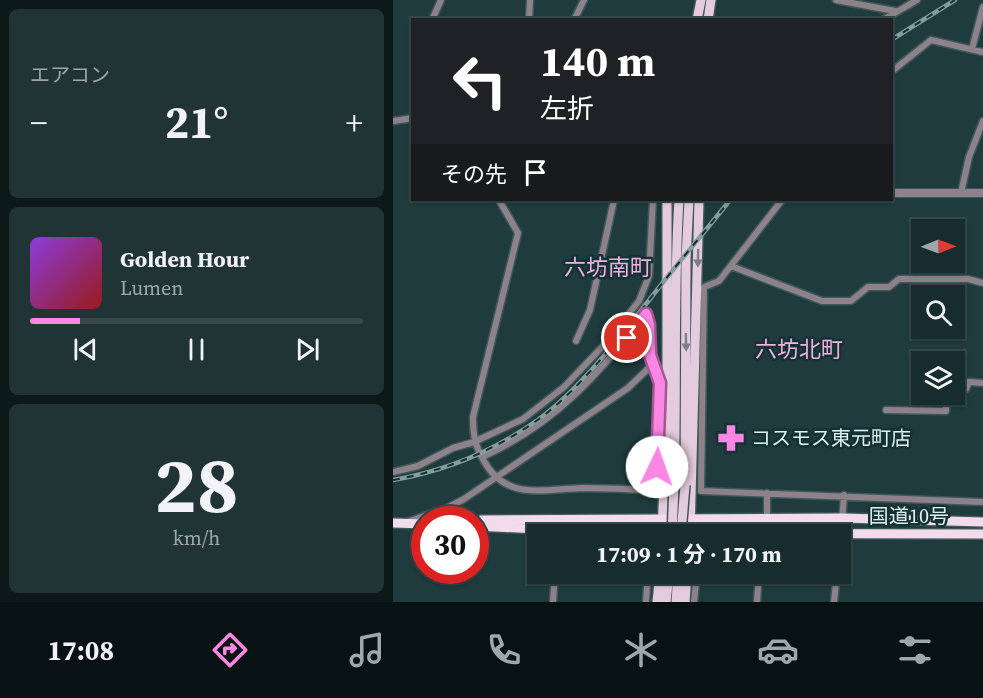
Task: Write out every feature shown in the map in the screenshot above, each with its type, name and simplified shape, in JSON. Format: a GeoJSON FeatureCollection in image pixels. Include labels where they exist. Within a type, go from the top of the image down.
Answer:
{"type":"FeatureCollection","features":[{"type":"Feature","properties":{"kind":"highway","name":"国道10号"},"geometry":{"type":"LineString","coordinates":[[489,520],[843,518],[983,522]]}},
{"type":"Feature","properties":{"kind":"highway","name":"国道10号"},"geometry":{"type":"LineString","coordinates":[[489,527],[527,530]]}},
{"type":"Feature","properties":{"kind":"highway","name":"国道10号"},"geometry":{"type":"LineString","coordinates":[[851,534],[983,534]]}},
{"type":"Feature","properties":{"kind":"main road"},"geometry":{"type":"LineString","coordinates":[[697,18],[701,0]]}},
{"type":"Feature","properties":{"kind":"main road"},"geometry":{"type":"LineString","coordinates":[[708,18],[711,0]]}},
{"type":"Feature","properties":{"kind":"main road"},"geometry":{"type":"LineString","coordinates":[[664,524],[667,405],[667,201]]}},
{"type":"Feature","properties":{"kind":"main road"},"geometry":{"type":"LineString","coordinates":[[667,524],[674,485],[679,201]]}},
{"type":"Feature","properties":{"kind":"main road"},"geometry":{"type":"LineString","coordinates":[[682,524],[685,485],[686,259],[689,201]]}},
{"type":"Feature","properties":{"kind":"main road"},"geometry":{"type":"LineString","coordinates":[[691,524],[700,330],[699,201]]}},
{"type":"Feature","properties":{"kind":"main road"},"geometry":{"type":"LineString","coordinates":[[657,602],[659,584]]}},
{"type":"Feature","properties":{"kind":"main road"},"geometry":{"type":"LineString","coordinates":[[666,602],[668,584]]}},
{"type":"Feature","properties":{"kind":"main road"},"geometry":{"type":"LineString","coordinates":[[676,602],[677,584]]}},
{"type":"Feature","properties":{"kind":"main road"},"geometry":{"type":"LineString","coordinates":[[685,602],[686,584]]}},
{"type":"Feature","properties":{"kind":"street"},"geometry":{"type":"LineString","coordinates":[[433,18],[441,0]]}},
{"type":"Feature","properties":{"kind":"street"},"geometry":{"type":"LineString","coordinates":[[529,18],[530,0]]}},
{"type":"Feature","properties":{"kind":"street"},"geometry":{"type":"LineString","coordinates":[[576,18],[584,0]]}},
{"type":"Feature","properties":{"kind":"street"},"geometry":{"type":"LineString","coordinates":[[836,0],[895,11]]}},
{"type":"Feature","properties":{"kind":"street"},"geometry":{"type":"LineString","coordinates":[[886,18],[917,0]]}},
{"type":"Feature","properties":{"kind":"street"},"geometry":{"type":"LineString","coordinates":[[972,49],[983,7]]}},
{"type":"Feature","properties":{"kind":"street"},"geometry":{"type":"LineString","coordinates":[[893,70],[930,40],[983,52]]}},
{"type":"Feature","properties":{"kind":"street"},"geometry":{"type":"LineString","coordinates":[[393,121],[411,118]]}},
{"type":"Feature","properties":{"kind":"street"},"geometry":{"type":"LineString","coordinates":[[961,193],[969,157],[983,122]]}},
{"type":"Feature","properties":{"kind":"street"},"geometry":{"type":"LineString","coordinates":[[893,193],[983,193]]}},
{"type":"Feature","properties":{"kind":"street"},"geometry":{"type":"LineString","coordinates":[[482,458],[531,431],[565,405],[593,378],[646,314],[649,325],[650,355],[660,383],[656,490],[584,488],[524,490],[507,485],[495,478],[482,458],[474,442],[473,417],[518,233],[500,201]]}},
{"type":"Feature","properties":{"kind":"street"},"geometry":{"type":"LineString","coordinates":[[576,341],[590,310],[614,201]]}},
{"type":"Feature","properties":{"kind":"street"},"geometry":{"type":"LineString","coordinates":[[393,472],[419,466],[453,448],[474,442],[523,418],[564,387],[604,345],[639,301],[649,276],[653,201]]}},
{"type":"Feature","properties":{"kind":"street"},"geometry":{"type":"LineString","coordinates":[[781,201],[719,281],[704,287],[700,330],[701,491],[983,502]]}},
{"type":"Feature","properties":{"kind":"street"},"geometry":{"type":"LineString","coordinates":[[731,266],[822,301],[851,300],[868,287],[889,287],[899,279],[968,279],[983,283]]}},
{"type":"Feature","properties":{"kind":"street"},"geometry":{"type":"LineString","coordinates":[[398,523],[447,508],[628,388],[653,364]]}},
{"type":"Feature","properties":{"kind":"street"},"geometry":{"type":"LineString","coordinates":[[965,389],[969,382],[983,383]]}},
{"type":"Feature","properties":{"kind":"street"},"geometry":{"type":"LineString","coordinates":[[886,410],[947,411],[947,405]]}},
{"type":"Feature","properties":{"kind":"street"},"geometry":{"type":"LineString","coordinates":[[767,493],[767,519]]}},
{"type":"Feature","properties":{"kind":"street"},"geometry":{"type":"LineString","coordinates":[[843,524],[844,495]]}},
{"type":"Feature","properties":{"kind":"street"},"geometry":{"type":"LineString","coordinates":[[553,602],[554,584]]}},
{"type":"Feature","properties":{"kind":"street"},"geometry":{"type":"LineString","coordinates":[[646,602],[647,584]]}},
{"type":"Feature","properties":{"kind":"street"},"geometry":{"type":"LineString","coordinates":[[694,602],[696,584]]}},
{"type":"Feature","properties":{"kind":"street"},"geometry":{"type":"LineString","coordinates":[[757,602],[758,584]]}},
{"type":"Feature","properties":{"kind":"street"},"geometry":{"type":"LineString","coordinates":[[834,602],[836,584]]}},
{"type":"Feature","properties":{"kind":"tunnel"},"geometry":{"type":"LineString","coordinates":[[639,301],[646,314]]}},
{"type":"Feature","properties":{"kind":"railway"},"geometry":{"type":"LineString","coordinates":[[893,39],[955,0]]}},
{"type":"Feature","properties":{"kind":"railway"},"geometry":{"type":"LineString","coordinates":[[393,480],[432,471],[488,450],[523,430],[554,407],[584,379],[729,201]]}},
{"type":"Feature","properties":{"kind":"place","name":"コスモス東元町店"},"geometry":{"type":"Point","coordinates":[731,438]}},
{"type":"Feature","properties":{"kind":"district","name":"六坊南町"},"geometry":{"type":"Point","coordinates":[608,267]}},
{"type":"Feature","properties":{"kind":"district","name":"六坊北町"},"geometry":{"type":"Point","coordinates":[799,349]}},
{"type":"Feature","properties":{"kind":"route"},"geometry":{"type":"LineString","coordinates":[[627,338],[646,314],[649,325],[650,355],[660,383],[657,467]]}}]}
